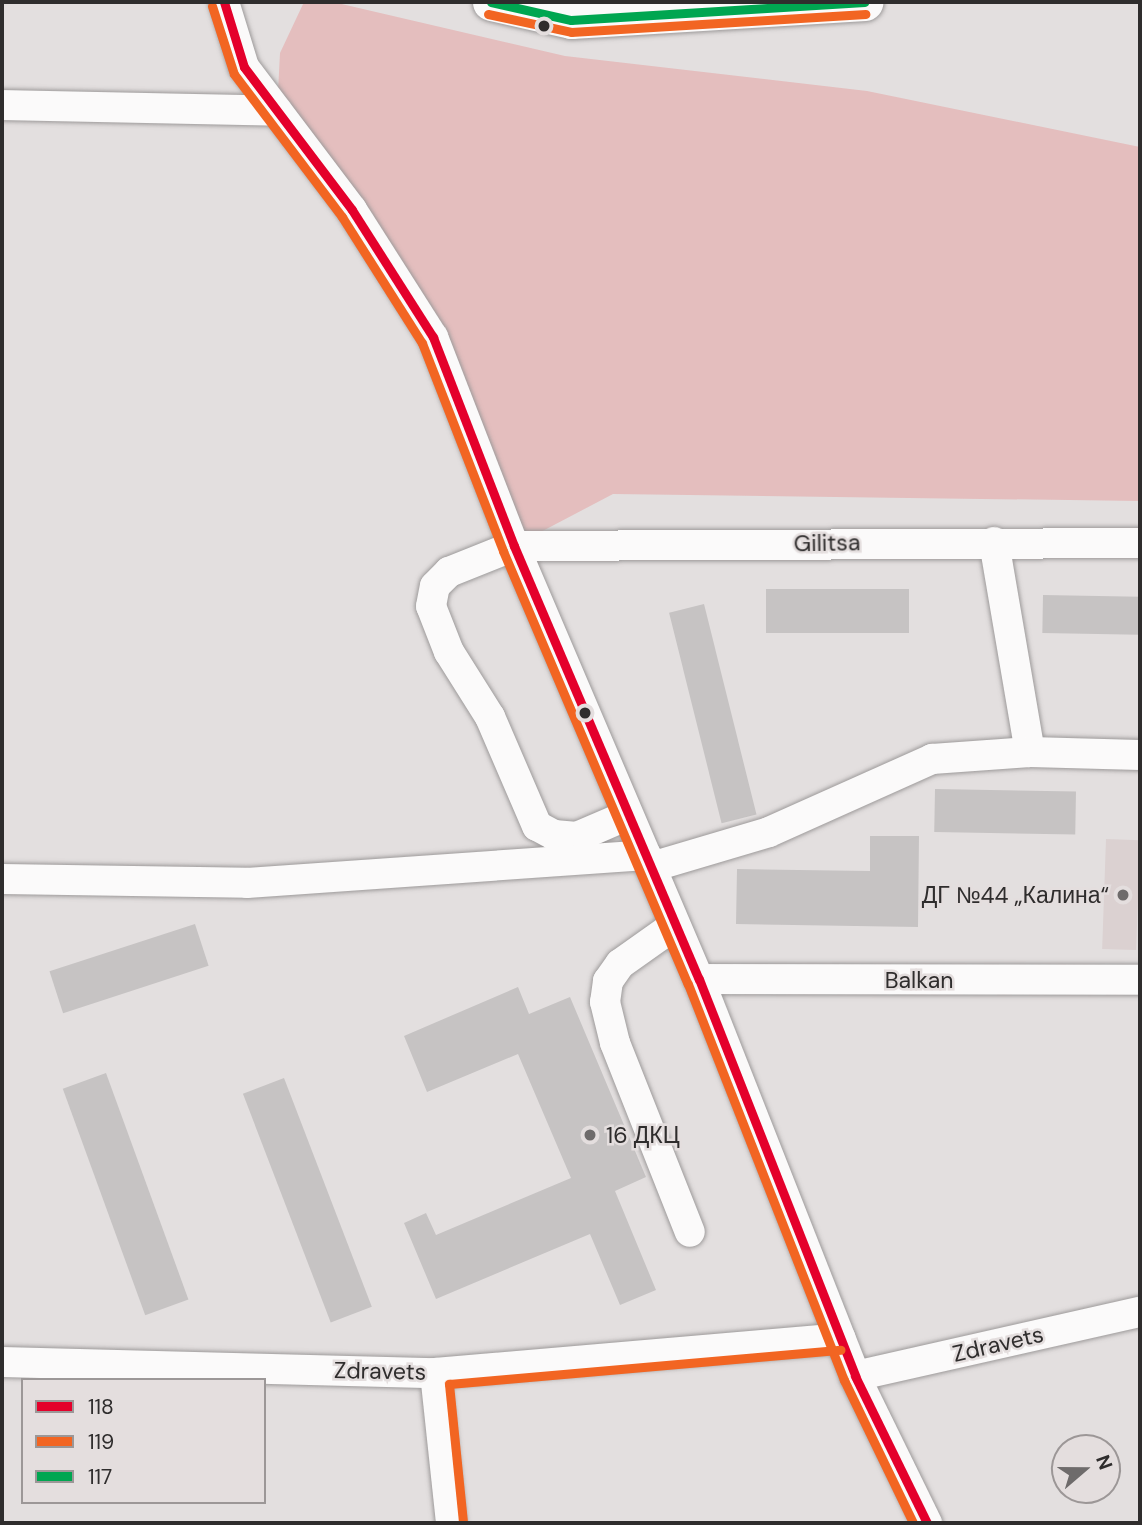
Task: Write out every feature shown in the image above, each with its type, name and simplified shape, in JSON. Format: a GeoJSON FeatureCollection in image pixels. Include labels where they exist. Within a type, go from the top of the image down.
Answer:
{"type":"FeatureCollection","features":[{"type":"Feature","properties":{"kind":"main road"},"geometry":{"type":"LineString","coordinates":[[491,2],[571,20],[863,2]]}},
{"type":"Feature","properties":{"kind":"street"},"geometry":{"type":"LineString","coordinates":[[224,2],[244,67],[352,210],[433,338],[514,546],[699,979],[855,1376],[914,1515]]}},
{"type":"Feature","properties":{"kind":"street"},"geometry":{"type":"LineString","coordinates":[[2,105],[277,111]]}},
{"type":"Feature","properties":{"kind":"street"},"geometry":{"type":"LineString","coordinates":[[994,542],[1030,752]]}},
{"type":"Feature","properties":{"kind":"street","name":"Gilitsa"},"geometry":{"type":"LineString","coordinates":[[514,546],[1140,543]]}},
{"type":"Feature","properties":{"kind":"street"},"geometry":{"type":"LineString","coordinates":[[514,546],[449,572],[435,586],[431,606],[449,652],[490,717],[537,826],[554,835],[577,837],[628,815]]}},
{"type":"Feature","properties":{"kind":"street"},"geometry":{"type":"LineString","coordinates":[[2,879],[247,883],[648,861],[769,832],[913,764],[1030,752],[1140,755]]}},
{"type":"Feature","properties":{"kind":"street"},"geometry":{"type":"LineString","coordinates":[[675,925],[620,964],[608,981],[605,1003],[615,1043],[690,1232]]}},
{"type":"Feature","properties":{"kind":"street","name":"Balkan"},"geometry":{"type":"LineString","coordinates":[[699,979],[1140,980]]}},
{"type":"Feature","properties":{"kind":"street","name":"Zdravets"},"geometry":{"type":"LineString","coordinates":[[855,1376],[1140,1312]]}},
{"type":"Feature","properties":{"kind":"street","name":"Zdravets"},"geometry":{"type":"LineString","coordinates":[[2,1362],[435,1373],[840,1338]]}},
{"type":"Feature","properties":{"kind":"street"},"geometry":{"type":"LineString","coordinates":[[435,1373],[451,1523]]}},
{"type":"Feature","properties":{"kind":"shaded area"},"geometry":{"type":"Polygon","coordinates":[[[304,2],[333,2],[565,56],[867,91],[1140,147],[1140,501],[613,494],[514,546],[433,337],[277,111],[280,53],[304,2]]]}},
{"type":"Feature","properties":{"kind":"shaded area","name":"ДГ №44 „Калина“"},"geometry":{"type":"Polygon","coordinates":[[[1106,839],[1140,840],[1136,950],[1102,949],[1106,839]]]}},
{"type":"Feature","properties":{"kind":"building"},"geometry":{"type":"Polygon","coordinates":[[[766,589],[909,589],[909,633],[766,633],[766,589]]]}},
{"type":"Feature","properties":{"kind":"building"},"geometry":{"type":"Polygon","coordinates":[[[1043,595],[1140,597],[1139,635],[1042,633],[1043,595]]]}},
{"type":"Feature","properties":{"kind":"building"},"geometry":{"type":"Polygon","coordinates":[[[704,604],[756,815],[722,823],[669,613],[704,604]]]}},
{"type":"Feature","properties":{"kind":"building"},"geometry":{"type":"Polygon","coordinates":[[[935,789],[1076,791],[1075,834],[934,832],[935,789]]]}},
{"type":"Feature","properties":{"kind":"building"},"geometry":{"type":"Polygon","coordinates":[[[870,836],[919,836],[918,927],[736,924],[737,869],[870,871],[870,836]]]}},
{"type":"Feature","properties":{"kind":"building"},"geometry":{"type":"Polygon","coordinates":[[[195,924],[209,966],[63,1013],[49,971],[195,924]]]}},
{"type":"Feature","properties":{"kind":"building","name":"16 ДКЦ"},"geometry":{"type":"Polygon","coordinates":[[[518,987],[529,1014],[570,997],[646,1177],[615,1191],[656,1290],[620,1305],[590,1234],[436,1299],[404,1223],[426,1213],[436,1235],[571,1178],[518,1054],[427,1092],[404,1036],[518,987]]]}},
{"type":"Feature","properties":{"kind":"building"},"geometry":{"type":"Polygon","coordinates":[[[106,1073],[188,1299],[145,1315],[63,1089],[106,1073]]]}},
{"type":"Feature","properties":{"kind":"building"},"geometry":{"type":"Polygon","coordinates":[[[284,1078],[372,1307],[331,1322],[243,1094],[284,1078]]]}},
{"type":"Feature","properties":{"kind":"transit line","name":"118"},"geometry":{"type":"LineString","coordinates":[[224,2],[244,67],[352,210],[433,337],[514,546],[699,979],[855,1376],[927,1523]]}},
{"type":"Feature","properties":{"kind":"transit line","name":"117"},"geometry":{"type":"LineString","coordinates":[[491,2],[571,20],[864,2]]}},
{"type":"Feature","properties":{"kind":"transit line","name":"119"},"geometry":{"type":"LineString","coordinates":[[212,6],[234,74],[342,217],[422,343],[503,551],[688,984],[844,1380],[913,1523]]}},
{"type":"Feature","properties":{"kind":"transit line","name":"119"},"geometry":{"type":"LineString","coordinates":[[488,14],[571,32],[865,14]]}},
{"type":"Feature","properties":{"kind":"transit line","name":"119"},"geometry":{"type":"LineString","coordinates":[[463,1522],[449,1384],[841,1350]]}},
{"type":"Feature","properties":{"kind":"place","name":"ДГ №44 „Калина“"},"geometry":{"type":"Point","coordinates":[1123,895]}},
{"type":"Feature","properties":{"kind":"place","name":"16 ДКЦ"},"geometry":{"type":"Point","coordinates":[590,1135]}}]}
